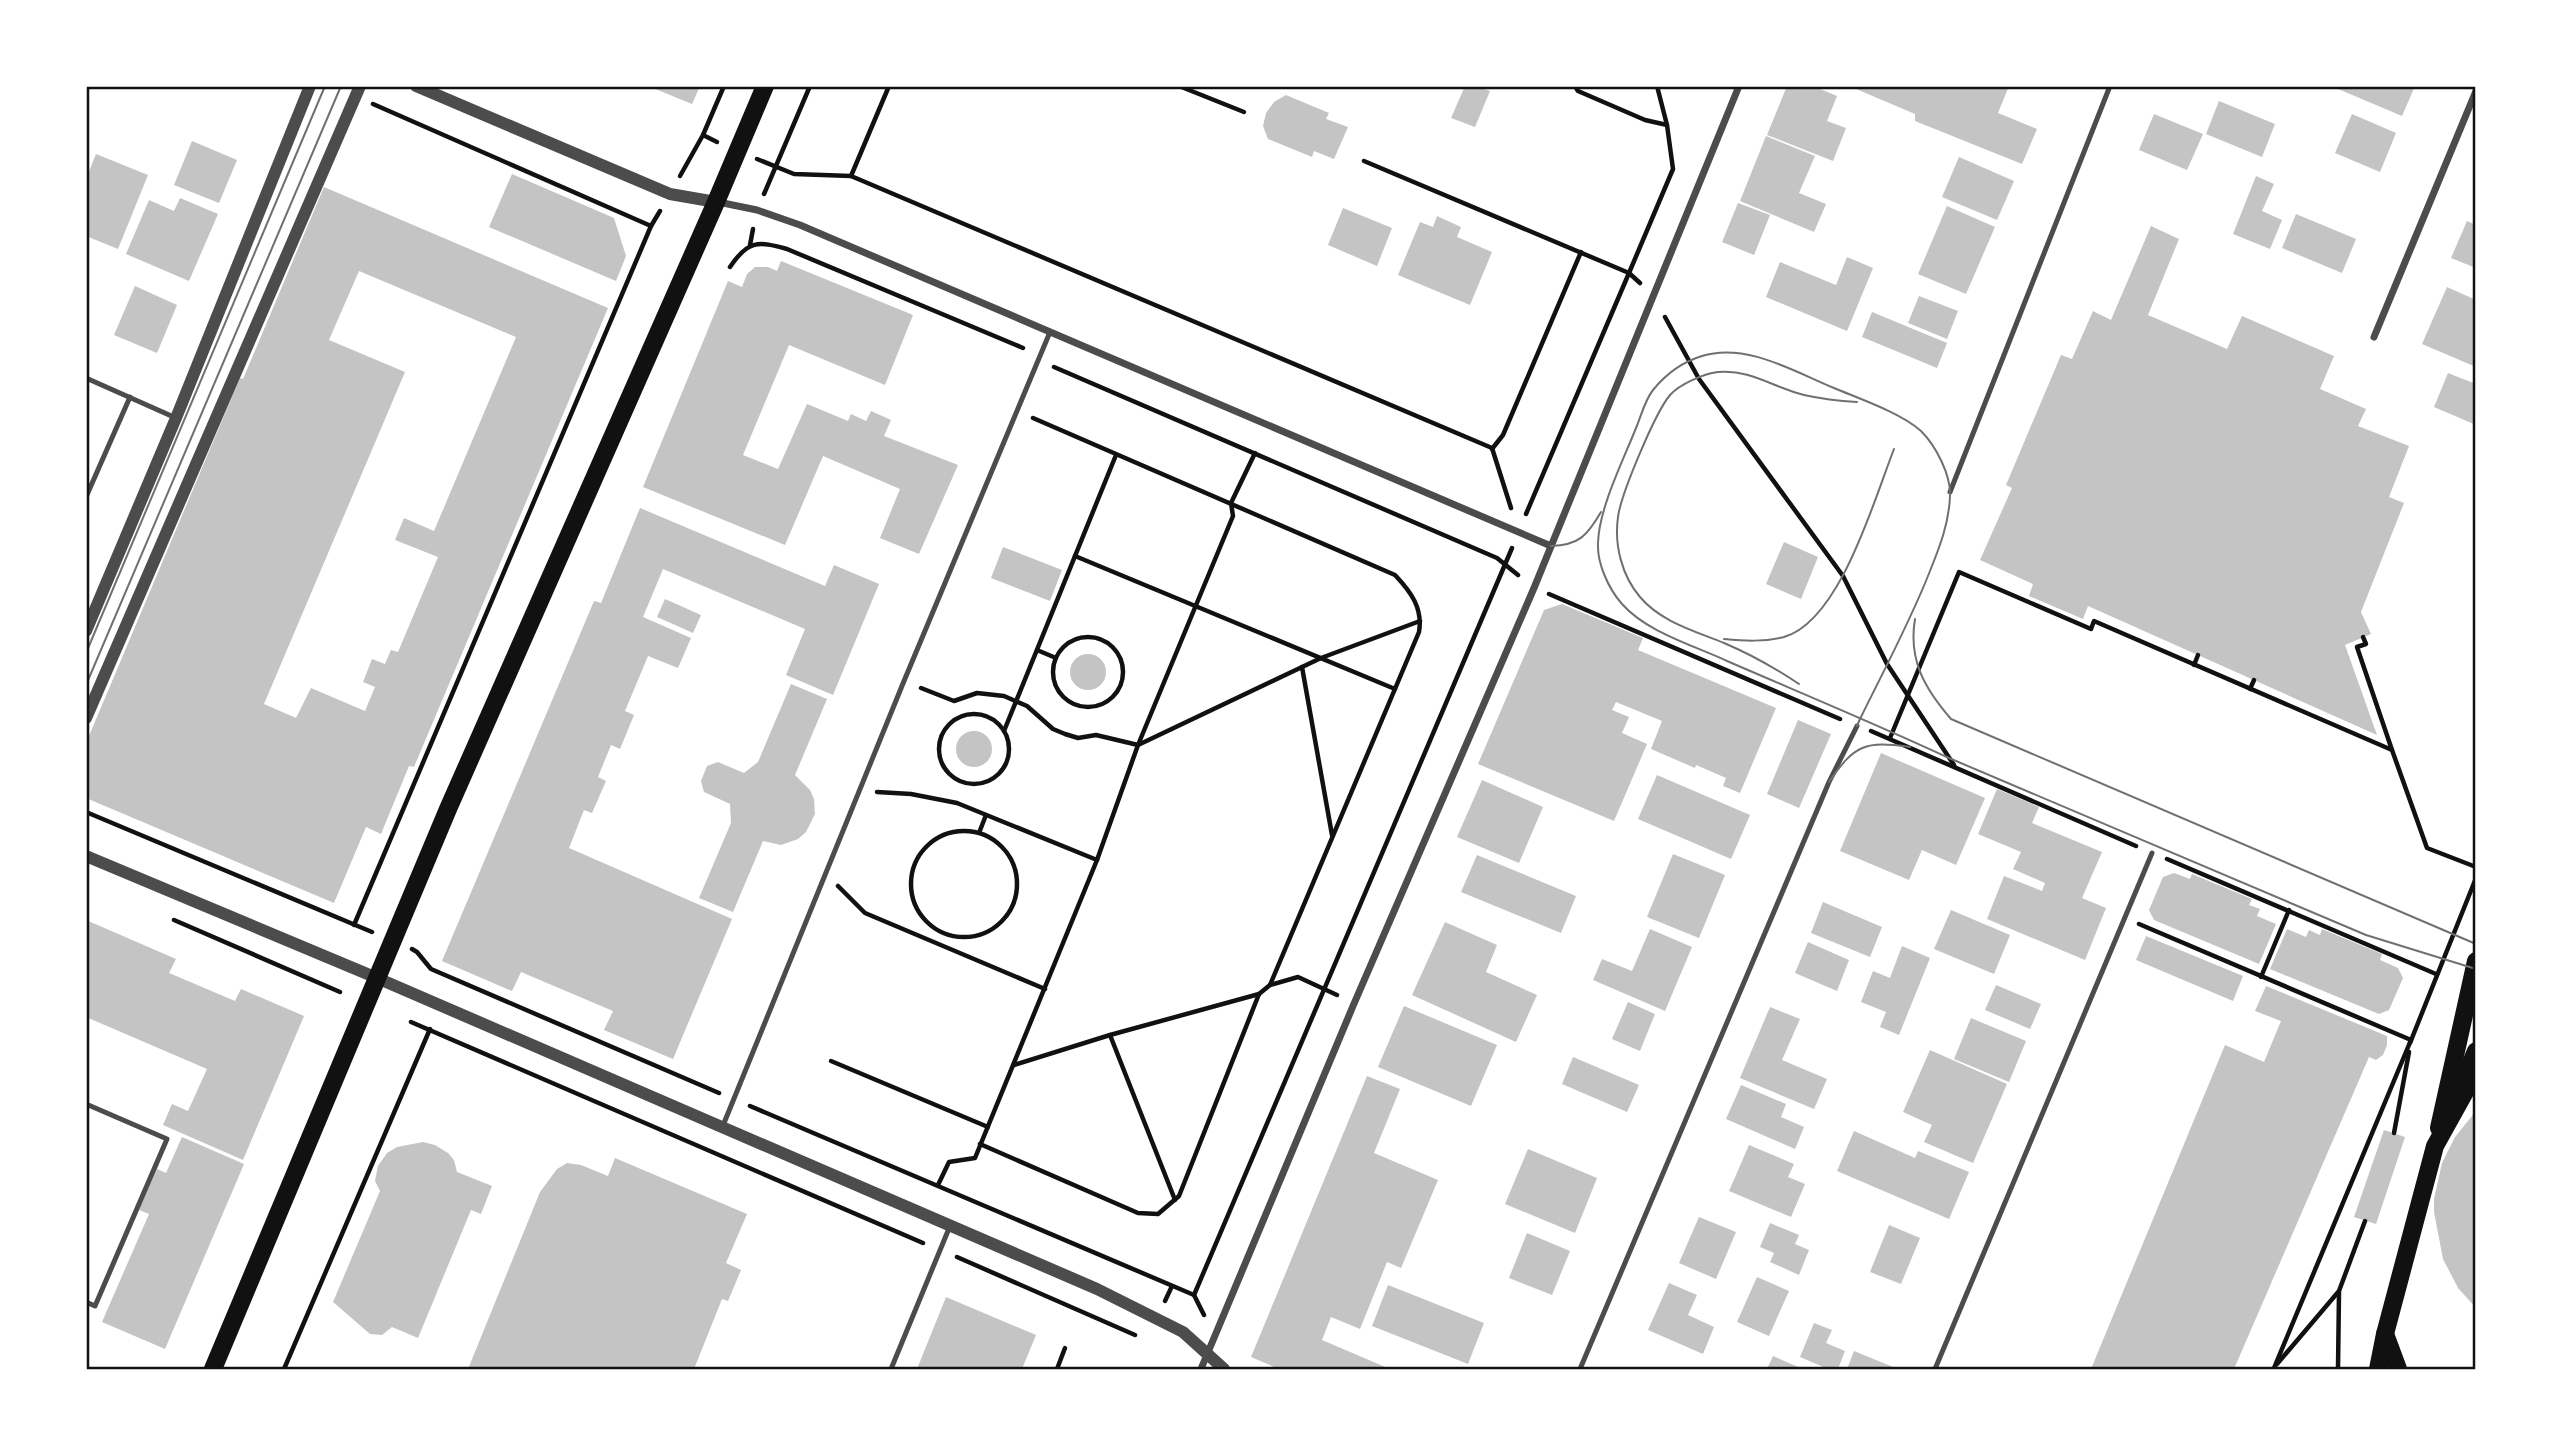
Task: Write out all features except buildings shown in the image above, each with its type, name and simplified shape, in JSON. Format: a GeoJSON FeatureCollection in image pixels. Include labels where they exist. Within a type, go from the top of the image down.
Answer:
{"type":"FeatureCollection","features":[{"type":"Feature","properties":{"kind":"main road"},"geometry":{"type":"LineString","coordinates":[[213,1369],[393,939],[765,86]]}},
{"type":"Feature","properties":{"kind":"main road"},"geometry":{"type":"LineString","coordinates":[[2378,1369],[2435,1146],[2476,961]]}},
{"type":"Feature","properties":{"kind":"main road"},"geometry":{"type":"LineString","coordinates":[[2435,1146],[2476,1051]]}},
{"type":"Feature","properties":{"kind":"main road"},"geometry":{"type":"LineString","coordinates":[[2435,1146],[2470,1083],[2476,1079]]}},
{"type":"Feature","properties":{"kind":"main road"},"geometry":{"type":"LineString","coordinates":[[2385,1334],[2398,1369]]}},
{"type":"Feature","properties":{"kind":"street"},"geometry":{"type":"LineString","coordinates":[[86,631],[91,604],[176,418],[310,86]]}},
{"type":"Feature","properties":{"kind":"street"},"geometry":{"type":"LineString","coordinates":[[416,86],[670,194],[757,209],[812,230],[1551,546]]}},
{"type":"Feature","properties":{"kind":"street"},"geometry":{"type":"LineString","coordinates":[[1201,1369],[1353,1006],[1534,587],[1740,86]]}},
{"type":"Feature","properties":{"kind":"street"},"geometry":{"type":"LineString","coordinates":[[86,718],[358,91]]}},
{"type":"Feature","properties":{"kind":"street"},"geometry":{"type":"LineString","coordinates":[[2374,337],[2476,91]]}},
{"type":"Feature","properties":{"kind":"street"},"geometry":{"type":"LineString","coordinates":[[86,856],[377,978],[1157,1317],[1183,1332],[1224,1369]]}},
{"type":"Feature","properties":{"kind":"lane"},"geometry":{"type":"LineString","coordinates":[[1950,492],[2110,86]]}},
{"type":"Feature","properties":{"kind":"lane"},"geometry":{"type":"LineString","coordinates":[[722,1128],[904,681],[1051,332]]}},
{"type":"Feature","properties":{"kind":"lane"},"geometry":{"type":"LineString","coordinates":[[86,378],[176,418]]}},
{"type":"Feature","properties":{"kind":"lane"},"geometry":{"type":"LineString","coordinates":[[86,497],[130,397]]}},
{"type":"Feature","properties":{"kind":"lane"},"geometry":{"type":"LineString","coordinates":[[1580,1369],[1829,782],[1857,726]]}},
{"type":"Feature","properties":{"kind":"lane"},"geometry":{"type":"LineString","coordinates":[[1935,1369],[2152,853]]}},
{"type":"Feature","properties":{"kind":"lane"},"geometry":{"type":"LineString","coordinates":[[86,1104],[167,1139],[95,1306],[86,1302]]}},
{"type":"Feature","properties":{"kind":"lane"},"geometry":{"type":"LineString","coordinates":[[891,1369],[950,1226]]}},
{"type":"Feature","properties":{"kind":"path"},"geometry":{"type":"LineString","coordinates":[[354,925],[651,226],[703,135],[724,86]]}},
{"type":"Feature","properties":{"kind":"path"},"geometry":{"type":"LineString","coordinates":[[750,245],[757,209],[810,86]]}},
{"type":"Feature","properties":{"kind":"path"},"geometry":{"type":"LineString","coordinates":[[851,176],[889,86]]}},
{"type":"Feature","properties":{"kind":"path"},"geometry":{"type":"LineString","coordinates":[[1179,86],[1244,112]]}},
{"type":"Feature","properties":{"kind":"path"},"geometry":{"type":"LineString","coordinates":[[1575,86],[1578,91],[1645,120],[1667,125]]}},
{"type":"Feature","properties":{"kind":"path"},"geometry":{"type":"LineString","coordinates":[[1194,1294],[1673,169],[1667,125],[1657,86]]}},
{"type":"Feature","properties":{"kind":"path"},"geometry":{"type":"LineString","coordinates":[[358,91],[651,226]]}},
{"type":"Feature","properties":{"kind":"path"},"geometry":{"type":"LineString","coordinates":[[1364,161],[1629,273],[1654,295],[1699,379],[1843,576],[1887,664],[1954,766]]}},
{"type":"Feature","properties":{"kind":"path"},"geometry":{"type":"LineString","coordinates":[[776,167],[794,174],[851,176],[1492,449],[1518,533]]}},
{"type":"Feature","properties":{"kind":"path"},"geometry":{"type":"LineString","coordinates":[[730,267],[737,256],[750,245],[764,243],[787,249],[1020,346],[1039,360],[1484,552],[1505,564],[1534,587],[2437,974]]}},
{"type":"Feature","properties":{"kind":"path"},"geometry":{"type":"LineString","coordinates":[[1492,449],[1503,435],[1581,252]]}},
{"type":"Feature","properties":{"kind":"path"},"geometry":{"type":"LineString","coordinates":[[1016,411],[1395,575],[1409,590],[1419,610],[1419,632],[1270,985]]}},
{"type":"Feature","properties":{"kind":"path"},"geometry":{"type":"LineString","coordinates":[[938,1185],[949,1162],[975,1158],[1097,860],[1138,745],[1233,516],[1231,503],[1255,453]]}},
{"type":"Feature","properties":{"kind":"path"},"geometry":{"type":"LineString","coordinates":[[1004,731],[991,718],[980,714],[957,718],[941,735],[939,756],[944,766],[960,781],[971,784],[992,778],[1007,760],[1009,748],[1004,731],[1116,455]]}},
{"type":"Feature","properties":{"kind":"path"},"geometry":{"type":"LineString","coordinates":[[1075,556],[1395,689]]}},
{"type":"Feature","properties":{"kind":"path"},"geometry":{"type":"LineString","coordinates":[[1890,738],[1959,572],[2091,629],[2094,621],[2392,750]]}},
{"type":"Feature","properties":{"kind":"path"},"geometry":{"type":"LineString","coordinates":[[904,681],[954,701],[963,696],[989,693],[1016,701],[1033,710],[1053,729],[1065,734],[1078,738],[1096,735],[1138,745],[1321,658],[1421,621]]}},
{"type":"Feature","properties":{"kind":"path"},"geometry":{"type":"LineString","coordinates":[[1083,637],[1105,642],[1115,650],[1121,660],[1121,683],[1107,702],[1086,707],[1074,704],[1065,699],[1054,680],[1056,658],[1071,641],[1083,637]]}},
{"type":"Feature","properties":{"kind":"path"},"geometry":{"type":"LineString","coordinates":[[2363,638],[2366,644],[2357,647],[2427,848],[2476,867]]}},
{"type":"Feature","properties":{"kind":"path"},"geometry":{"type":"LineString","coordinates":[[1037,650],[1056,658]]}},
{"type":"Feature","properties":{"kind":"path"},"geometry":{"type":"LineString","coordinates":[[2194,665],[2198,655]]}},
{"type":"Feature","properties":{"kind":"path"},"geometry":{"type":"LineString","coordinates":[[1302,667],[1332,837]]}},
{"type":"Feature","properties":{"kind":"path"},"geometry":{"type":"LineString","coordinates":[[2250,689],[2254,680]]}},
{"type":"Feature","properties":{"kind":"path"},"geometry":{"type":"LineString","coordinates":[[859,792],[911,794],[957,803],[1097,860]]}},
{"type":"Feature","properties":{"kind":"path"},"geometry":{"type":"LineString","coordinates":[[86,812],[393,939],[417,952],[431,969],[733,1100],[1194,1294],[1214,1335]]}},
{"type":"Feature","properties":{"kind":"path"},"geometry":{"type":"LineString","coordinates":[[979,833],[986,815]]}},
{"type":"Feature","properties":{"kind":"path"},"geometry":{"type":"LineString","coordinates":[[961,831],[979,833],[1001,847],[1015,868],[1018,885],[1014,902],[1006,918],[993,929],[977,936],[960,937],[943,933],[928,923],[917,909],[911,892],[912,874],[918,857],[929,844],[944,835],[961,831]]}},
{"type":"Feature","properties":{"kind":"path"},"geometry":{"type":"LineString","coordinates":[[825,873],[865,913],[1045,989]]}},
{"type":"Feature","properties":{"kind":"path"},"geometry":{"type":"LineString","coordinates":[[2273,1369],[2476,878]]}},
{"type":"Feature","properties":{"kind":"path"},"geometry":{"type":"LineString","coordinates":[[2261,977],[2289,910]]}},
{"type":"Feature","properties":{"kind":"path"},"geometry":{"type":"LineString","coordinates":[[162,914],[340,992]]}},
{"type":"Feature","properties":{"kind":"path"},"geometry":{"type":"LineString","coordinates":[[2126,919],[2411,1040]]}},
{"type":"Feature","properties":{"kind":"path"},"geometry":{"type":"LineString","coordinates":[[939,945],[943,933]]}},
{"type":"Feature","properties":{"kind":"path"},"geometry":{"type":"LineString","coordinates":[[1013,1065],[1259,994],[1270,985],[1298,977],[1324,987],[1353,1006]]}},
{"type":"Feature","properties":{"kind":"path"},"geometry":{"type":"LineString","coordinates":[[980,1144],[1138,1213],[1158,1214],[1180,1196],[1259,994]]}},
{"type":"Feature","properties":{"kind":"path"},"geometry":{"type":"LineString","coordinates":[[411,1022],[1135,1336]]}},
{"type":"Feature","properties":{"kind":"path"},"geometry":{"type":"LineString","coordinates":[[284,1369],[430,1030]]}},
{"type":"Feature","properties":{"kind":"path"},"geometry":{"type":"LineString","coordinates":[[1110,1035],[1175,1200]]}},
{"type":"Feature","properties":{"kind":"path"},"geometry":{"type":"LineString","coordinates":[[2394,1133],[2411,1040]]}},
{"type":"Feature","properties":{"kind":"path"},"geometry":{"type":"LineString","coordinates":[[831,1061],[988,1127]]}},
{"type":"Feature","properties":{"kind":"path"},"geometry":{"type":"LineString","coordinates":[[2338,1369],[2339,1291],[2365,1221]]}},
{"type":"Feature","properties":{"kind":"path"},"geometry":{"type":"LineString","coordinates":[[2273,1369],[2339,1291]]}},
{"type":"Feature","properties":{"kind":"path"},"geometry":{"type":"LineString","coordinates":[[1057,1369],[1065,1348]]}},
{"type":"Feature","properties":{"kind":"tram line"},"geometry":{"type":"LineString","coordinates":[[86,653],[325,86]]}},
{"type":"Feature","properties":{"kind":"tram line"},"geometry":{"type":"LineString","coordinates":[[86,685],[341,86]]}},
{"type":"Feature","properties":{"kind":"tram line"},"geometry":{"type":"LineString","coordinates":[[1857,726],[1860,719],[1869,701],[1914,609],[1940,543],[1948,516],[1950,496],[1942,461],[1913,424],[1787,367],[1736,353],[1702,356],[1688,362],[1663,379],[1648,398],[1612,485],[1599,529],[1598,551],[1604,575],[1612,591],[1633,614],[1658,631],[1714,655],[1727,661],[1838,709],[1866,721],[1949,758],[2366,935],[2476,969]]}},
{"type":"Feature","properties":{"kind":"tram line"},"geometry":{"type":"LineString","coordinates":[[1799,684],[1743,652],[1690,630],[1648,606],[1628,580],[1621,560],[1617,538],[1620,506],[1656,418],[1670,395],[1692,380],[1718,372],[1741,373],[1804,395],[1857,402]]}},
{"type":"Feature","properties":{"kind":"tram line"},"geometry":{"type":"LineString","coordinates":[[1724,639],[1754,641],[1784,637],[1804,626],[1822,608],[1852,556],[1894,449]]}},
{"type":"Feature","properties":{"kind":"tram line"},"geometry":{"type":"LineString","coordinates":[[1551,546],[1569,544],[1581,538],[1601,512]]}},
{"type":"Feature","properties":{"kind":"tram line"},"geometry":{"type":"LineString","coordinates":[[1915,619],[1913,634],[1916,661],[1926,685],[1951,719],[2476,944]]}},
{"type":"Feature","properties":{"kind":"tram line"},"geometry":{"type":"LineString","coordinates":[[1829,782],[1846,760],[1862,748],[1871,745],[1910,747]]}}]}
